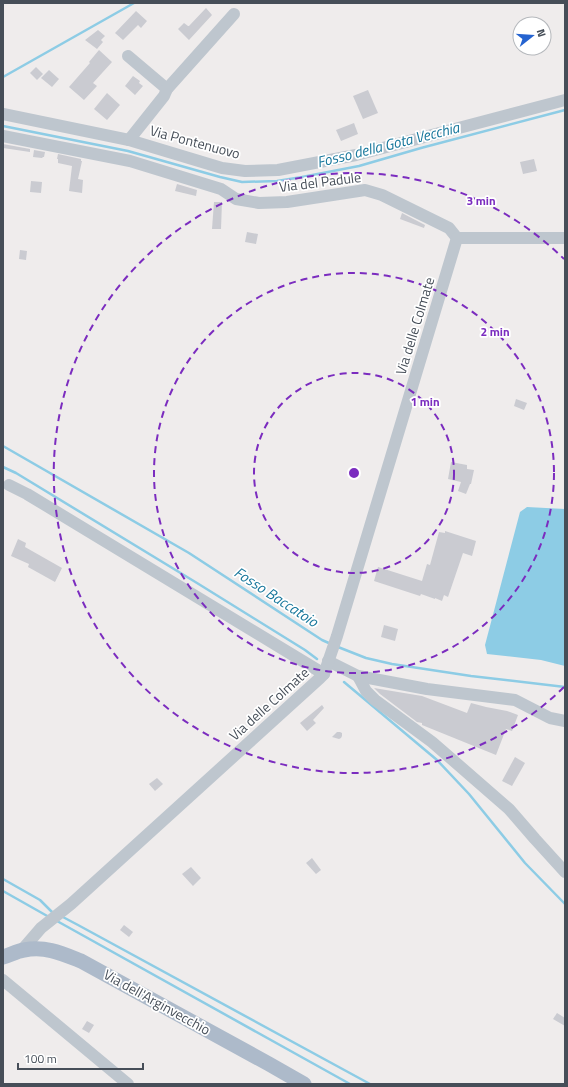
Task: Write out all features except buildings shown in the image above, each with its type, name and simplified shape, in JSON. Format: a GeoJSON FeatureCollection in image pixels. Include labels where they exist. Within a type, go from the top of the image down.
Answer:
{"type":"FeatureCollection","features":[{"type":"Feature","properties":{"kind":"main road","name":"Via dell'Arginvecchio"},"geometry":{"type":"LineString","coordinates":[[3,957],[22,950],[40,948],[55,950],[81,961],[304,1084]]}},
{"type":"Feature","properties":{"kind":"street"},"geometry":{"type":"LineString","coordinates":[[129,140],[164,96],[167,90],[234,14]]}},
{"type":"Feature","properties":{"kind":"street"},"geometry":{"type":"LineString","coordinates":[[128,56],[167,90]]}},
{"type":"Feature","properties":{"kind":"street","name":"Via Pontenuovo"},"geometry":{"type":"LineString","coordinates":[[3,114],[129,140],[222,168],[245,171],[278,170],[356,156],[565,100]]}},
{"type":"Feature","properties":{"kind":"street","name":"Via del Padule"},"geometry":{"type":"LineString","coordinates":[[3,136],[130,161],[221,189],[236,199],[259,203],[287,202],[365,190],[382,195],[449,228],[457,238]]}},
{"type":"Feature","properties":{"kind":"street"},"geometry":{"type":"LineString","coordinates":[[457,238],[565,238]]}},
{"type":"Feature","properties":{"kind":"street","name":"Via delle Colmate"},"geometry":{"type":"LineString","coordinates":[[22,950],[41,928],[72,904],[324,674],[337,636],[457,238]]}},
{"type":"Feature","properties":{"kind":"street"},"geometry":{"type":"LineString","coordinates":[[9,485],[27,494],[324,674]]}},
{"type":"Feature","properties":{"kind":"street"},"geometry":{"type":"LineString","coordinates":[[330,656],[358,676],[366,690],[375,700],[432,742],[509,809],[565,872]]}},
{"type":"Feature","properties":{"kind":"street"},"geometry":{"type":"LineString","coordinates":[[358,676],[427,689],[515,700],[550,718],[565,721]]}},
{"type":"Feature","properties":{"kind":"street"},"geometry":{"type":"LineString","coordinates":[[3,980],[128,1084]]}},
{"type":"Feature","properties":{"kind":"water"},"geometry":{"type":"Polygon","coordinates":[[[527,507],[565,509],[565,666],[541,660],[487,654],[485,645],[520,512],[527,507]]]}},
{"type":"Feature","properties":{"kind":"waterway"},"geometry":{"type":"LineString","coordinates":[[3,77],[134,3]]}},
{"type":"Feature","properties":{"kind":"waterway","name":"Fosso della Gota Vecchia"},"geometry":{"type":"LineString","coordinates":[[3,126],[128,151],[242,182],[277,181],[359,166],[565,110]]}},
{"type":"Feature","properties":{"kind":"waterway","name":"Fosso Baccatoio"},"geometry":{"type":"LineString","coordinates":[[3,446],[189,553],[322,640],[331,644]]}},
{"type":"Feature","properties":{"kind":"waterway"},"geometry":{"type":"LineString","coordinates":[[3,467],[16,473],[197,583],[317,659]]}},
{"type":"Feature","properties":{"kind":"waterway","name":"Fosso Baccatoio"},"geometry":{"type":"LineString","coordinates":[[338,647],[366,658],[392,664],[471,676],[565,687]]}},
{"type":"Feature","properties":{"kind":"waterway"},"geometry":{"type":"LineString","coordinates":[[344,682],[437,760],[469,794],[525,863],[565,904]]}},
{"type":"Feature","properties":{"kind":"waterway"},"geometry":{"type":"LineString","coordinates":[[3,879],[40,900],[52,912],[55,913]]}},
{"type":"Feature","properties":{"kind":"waterway"},"geometry":{"type":"LineString","coordinates":[[3,891],[49,917]]}},
{"type":"Feature","properties":{"kind":"waterway"},"geometry":{"type":"LineString","coordinates":[[61,916],[370,1084]]}},
{"type":"Feature","properties":{"kind":"waterway"},"geometry":{"type":"LineString","coordinates":[[57,921],[350,1084]]}}]}
